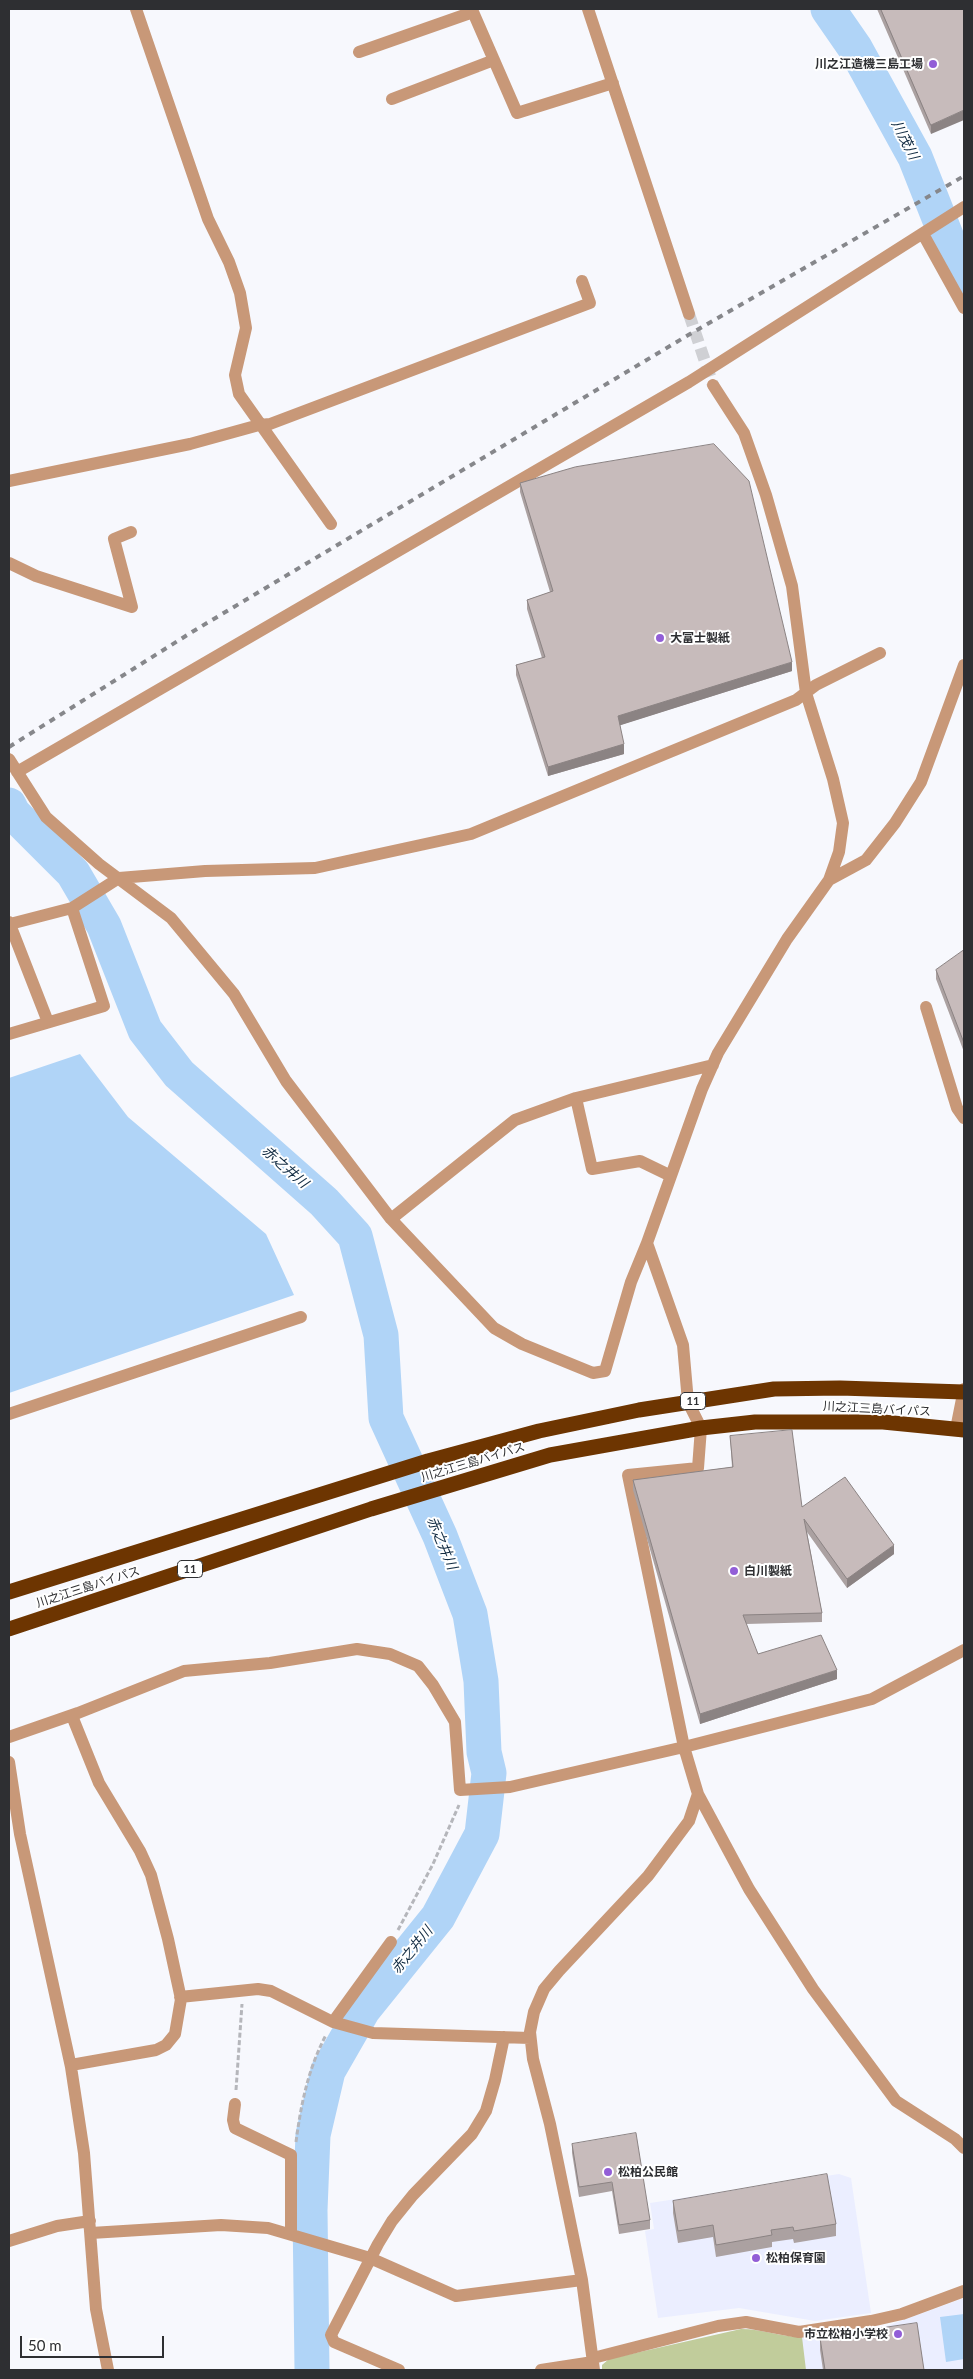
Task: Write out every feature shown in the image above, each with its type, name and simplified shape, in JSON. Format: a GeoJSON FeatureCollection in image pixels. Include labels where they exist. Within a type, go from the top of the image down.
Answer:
{"type":"FeatureCollection","features":[{"type":"Feature","properties":{"kind":"highway","name":"川之江三島バイパス"},"geometry":{"type":"LineString","coordinates":[[9,1592],[428,1461],[539,1431],[688,1402],[774,1389],[840,1388],[964,1391]]}},
{"type":"Feature","properties":{"kind":"highway","name":"川之江三島バイパス"},"geometry":{"type":"LineString","coordinates":[[9,1629],[370,1509],[550,1455],[701,1428],[755,1422],[883,1422],[960,1430]]}},
{"type":"Feature","properties":{"kind":"street"},"geometry":{"type":"LineString","coordinates":[[136,9],[208,219],[229,262],[240,294],[246,328],[235,375],[239,394],[259,425],[331,524]]}},
{"type":"Feature","properties":{"kind":"street"},"geometry":{"type":"LineString","coordinates":[[588,9],[689,314]]}},
{"type":"Feature","properties":{"kind":"street"},"geometry":{"type":"LineString","coordinates":[[359,52],[473,12],[517,113],[612,83]]}},
{"type":"Feature","properties":{"kind":"street"},"geometry":{"type":"LineString","coordinates":[[392,99],[494,60]]}},
{"type":"Feature","properties":{"kind":"street"},"geometry":{"type":"LineString","coordinates":[[17,772],[688,382],[964,207]]}},
{"type":"Feature","properties":{"kind":"street"},"geometry":{"type":"LineString","coordinates":[[927,231],[964,308]]}},
{"type":"Feature","properties":{"kind":"street"},"geometry":{"type":"LineString","coordinates":[[9,481],[190,444],[259,425],[270,424],[590,303],[582,281]]}},
{"type":"Feature","properties":{"kind":"street"},"geometry":{"type":"LineString","coordinates":[[9,759],[46,817],[119,878],[171,918],[234,994],[286,1081],[391,1219],[494,1328],[522,1344],[593,1373],[605,1371],[631,1282],[712,1065],[787,939],[829,880],[839,852],[843,823],[833,779],[806,693],[792,586],[766,495],[744,433],[713,386]]}},
{"type":"Feature","properties":{"kind":"street"},"geometry":{"type":"LineString","coordinates":[[9,563],[36,576],[132,607],[114,539],[131,532]]}},
{"type":"Feature","properties":{"kind":"street"},"geometry":{"type":"LineString","coordinates":[[48,1022],[10,923],[77,906],[104,890],[119,878],[205,871],[315,868],[471,834],[796,700],[816,685],[880,653]]}},
{"type":"Feature","properties":{"kind":"street"},"geometry":{"type":"LineString","coordinates":[[829,880],[866,860],[895,823],[921,782],[964,665]]}},
{"type":"Feature","properties":{"kind":"street"},"geometry":{"type":"LineString","coordinates":[[9,1034],[104,1006],[77,906]]}},
{"type":"Feature","properties":{"kind":"street"},"geometry":{"type":"LineString","coordinates":[[926,1007],[957,1108],[964,1118]]}},
{"type":"Feature","properties":{"kind":"street"},"geometry":{"type":"LineString","coordinates":[[391,1219],[515,1120],[576,1098],[712,1065]]}},
{"type":"Feature","properties":{"kind":"street"},"geometry":{"type":"LineString","coordinates":[[576,1098],[592,1169],[640,1161],[671,1176]]}},
{"type":"Feature","properties":{"kind":"street"},"geometry":{"type":"LineString","coordinates":[[647,1243],[683,1345],[688,1402],[701,1428],[698,1468],[628,1475],[684,1747],[698,1794],[749,1889],[813,1989],[896,2101],[955,2139],[964,2148]]}},
{"type":"Feature","properties":{"kind":"street"},"geometry":{"type":"LineString","coordinates":[[9,1414],[300,1317]]}},
{"type":"Feature","properties":{"kind":"street"},"geometry":{"type":"LineString","coordinates":[[960,1430],[964,1391]]}},
{"type":"Feature","properties":{"kind":"street"},"geometry":{"type":"LineString","coordinates":[[9,1737],[72,1716],[184,1671],[270,1663],[357,1649],[390,1654],[418,1666],[434,1685],[455,1722],[466,1789],[510,1787],[684,1747],[872,1699],[964,1650]]}},
{"type":"Feature","properties":{"kind":"street"},"geometry":{"type":"LineString","coordinates":[[71,2065],[156,2050],[166,2045],[175,2034],[180,1997],[168,1938],[150,1875],[140,1851],[99,1784],[72,1716]]}},
{"type":"Feature","properties":{"kind":"street"},"geometry":{"type":"LineString","coordinates":[[9,1762],[20,1834],[71,2065],[84,2153],[96,2308],[108,2370]]}},
{"type":"Feature","properties":{"kind":"street"},"geometry":{"type":"LineString","coordinates":[[594,2363],[582,2280],[550,2124],[533,2059],[530,2038],[534,2012],[544,1989],[559,1971],[648,1876],[689,1821],[698,1794]]}},
{"type":"Feature","properties":{"kind":"street"},"geometry":{"type":"LineString","coordinates":[[333,2022],[391,1942]]}},
{"type":"Feature","properties":{"kind":"street"},"geometry":{"type":"LineString","coordinates":[[180,1997],[241,1991],[271,1991],[333,2022],[373,2033],[530,2038]]}},
{"type":"Feature","properties":{"kind":"street"},"geometry":{"type":"LineString","coordinates":[[399,2370],[334,2342],[331,2335],[370,2258],[392,2221],[413,2194],[472,2134],[486,2111],[504,2037]]}},
{"type":"Feature","properties":{"kind":"street"},"geometry":{"type":"LineString","coordinates":[[235,2104],[233,2120],[235,2128],[291,2155],[291,2233]]}},
{"type":"Feature","properties":{"kind":"street"},"geometry":{"type":"LineString","coordinates":[[9,2241],[56,2226],[221,2225],[268,2228],[291,2233],[370,2258],[456,2296],[582,2280]]}},
{"type":"Feature","properties":{"kind":"street"},"geometry":{"type":"LineString","coordinates":[[541,2370],[594,2363],[718,2326],[746,2322],[800,2332],[871,2321],[902,2314],[964,2291]]}},
{"type":"Feature","properties":{"kind":"path"},"geometry":{"type":"LineString","coordinates":[[391,1942],[406,1918],[466,1789]]}},
{"type":"Feature","properties":{"kind":"path"},"geometry":{"type":"LineString","coordinates":[[235,2104],[241,2037],[241,1991]]}},
{"type":"Feature","properties":{"kind":"path"},"geometry":{"type":"LineString","coordinates":[[292,2159],[307,2080],[313,2062],[333,2022]]}},
{"type":"Feature","properties":{"kind":"shaded area","name":"松柏保育園"},"geometry":{"type":"Polygon","coordinates":[[[839,2174],[851,2178],[871,2313],[815,2321],[739,2308],[658,2318],[645,2231],[654,2229],[650,2203],[839,2174]]]}},
{"type":"Feature","properties":{"kind":"shaded area","name":"市立松柏小学校"},"geometry":{"type":"Polygon","coordinates":[[[964,2298],[964,2370],[602,2370],[602,2365],[609,2359],[741,2329],[755,2329],[790,2337],[802,2337],[884,2327],[964,2298]]]}},
{"type":"Feature","properties":{"kind":"green space"},"geometry":{"type":"Polygon","coordinates":[[[741,2329],[802,2337],[806,2370],[602,2370],[602,2365],[609,2359],[741,2329]]]}},
{"type":"Feature","properties":{"kind":"water"},"geometry":{"type":"Polygon","coordinates":[[[80,1054],[128,1117],[266,1234],[294,1295],[9,1393],[9,1078],[80,1054]]]}},
{"type":"Feature","properties":{"kind":"water"},"geometry":{"type":"Polygon","coordinates":[[[964,2314],[964,2359],[946,2362],[940,2317],[964,2314]]]}},
{"type":"Feature","properties":{"kind":"building","name":"川之江造機三島工場"},"geometry":{"type":"Polygon","coordinates":[[[881,9],[964,9],[964,110],[931,125],[881,9]]]}},
{"type":"Feature","properties":{"kind":"building","name":"大富士製紙"},"geometry":{"type":"Polygon","coordinates":[[[714,444],[749,481],[792,662],[618,716],[624,744],[548,767],[516,665],[545,657],[527,600],[553,591],[520,483],[575,467],[714,444]]]}},
{"type":"Feature","properties":{"kind":"building"},"geometry":{"type":"Polygon","coordinates":[[[964,950],[964,1043],[936,970],[964,950]]]}},
{"type":"Feature","properties":{"kind":"building","name":"白川製紙"},"geometry":{"type":"Polygon","coordinates":[[[792,1430],[802,1507],[845,1477],[894,1545],[847,1579],[804,1519],[822,1613],[743,1615],[758,1654],[821,1635],[837,1670],[700,1714],[633,1480],[733,1467],[730,1436],[792,1430]]]}},
{"type":"Feature","properties":{"kind":"building","name":"松柏公民館"},"geometry":{"type":"Polygon","coordinates":[[[636,2133],[650,2220],[619,2225],[612,2182],[579,2187],[572,2144],[636,2133]]]}},
{"type":"Feature","properties":{"kind":"building"},"geometry":{"type":"Polygon","coordinates":[[[827,2174],[836,2224],[794,2231],[793,2227],[771,2230],[772,2235],[716,2245],[713,2225],[678,2231],[673,2201],[827,2174]]]}},
{"type":"Feature","properties":{"kind":"building"},"geometry":{"type":"Polygon","coordinates":[[[917,2323],[924,2370],[825,2370],[820,2338],[917,2323]]]}},
{"type":"Feature","properties":{"kind":"waterway","name":"川茂川"},"geometry":{"type":"LineString","coordinates":[[828,9],[855,48],[915,157],[964,281]]}},
{"type":"Feature","properties":{"kind":"waterway","name":"赤之井川"},"geometry":{"type":"LineString","coordinates":[[9,805],[13,813],[73,873],[104,926],[145,1030],[179,1074],[324,1202],[355,1236],[381,1335],[386,1418],[440,1536],[470,1614],[481,1681],[484,1752],[489,1773],[482,1834],[438,1917],[363,2010],[328,2071],[313,2135],[310,2210],[312,2370]]}},
{"type":"Feature","properties":{"kind":"tunnel"},"geometry":{"type":"LineString","coordinates":[[689,314],[713,385]]}},
{"type":"Feature","properties":{"kind":"railway"},"geometry":{"type":"LineString","coordinates":[[9,747],[192,632],[685,337],[964,176]]}},
{"type":"Feature","properties":{"kind":"place","name":"川之江造機三島工場"},"geometry":{"type":"Point","coordinates":[933,64]}},
{"type":"Feature","properties":{"kind":"place","name":"大富士製紙"},"geometry":{"type":"Point","coordinates":[660,638]}},
{"type":"Feature","properties":{"kind":"place","name":"白川製紙"},"geometry":{"type":"Point","coordinates":[734,1571]}},
{"type":"Feature","properties":{"kind":"place","name":"松柏公民館"},"geometry":{"type":"Point","coordinates":[608,2172]}},
{"type":"Feature","properties":{"kind":"place","name":"松柏保育園"},"geometry":{"type":"Point","coordinates":[756,2258]}},
{"type":"Feature","properties":{"kind":"place","name":"市立松柏小学校"},"geometry":{"type":"Point","coordinates":[898,2334]}}]}
